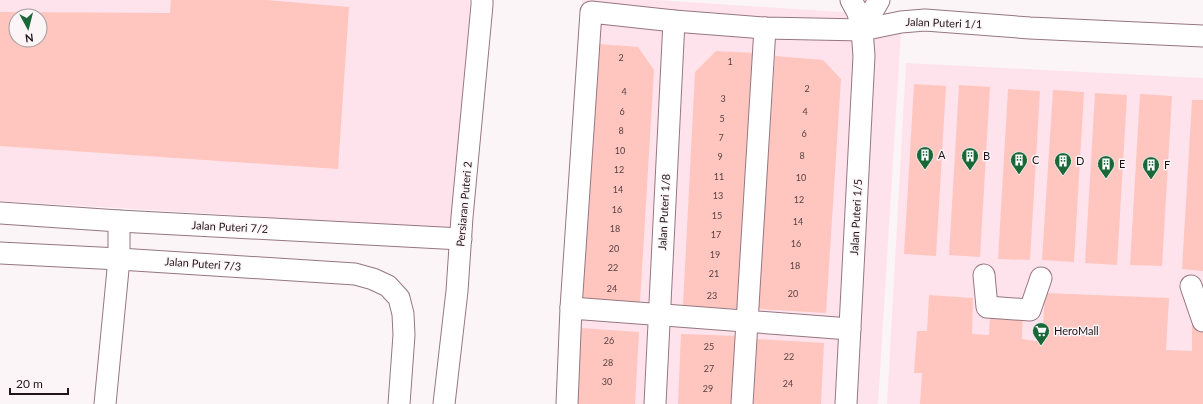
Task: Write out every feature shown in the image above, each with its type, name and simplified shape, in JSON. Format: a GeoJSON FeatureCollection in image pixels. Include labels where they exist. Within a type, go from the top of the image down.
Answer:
{"type":"FeatureCollection","features":[{"type":"Feature","properties":{"kind":"street","name":"Jalan Puteri 1/5"},"geometry":{"type":"LineString","coordinates":[[846,404],[864,56],[862,30],[858,13],[851,0]]}},
{"type":"Feature","properties":{"kind":"street"},"geometry":{"type":"LineString","coordinates":[[862,30],[879,0]]}},
{"type":"Feature","properties":{"kind":"street","name":"Persiaran Puteri 2"},"geometry":{"type":"LineString","coordinates":[[444,404],[457,291],[483,2]]}},
{"type":"Feature","properties":{"kind":"street","name":"Jalan Puteri 1/1"},"geometry":{"type":"LineString","coordinates":[[571,308],[590,12],[674,21],[765,28],[862,30],[901,22],[924,20],[1030,28],[1203,36]]}},
{"type":"Feature","properties":{"kind":"street","name":"Jalan Puteri 1/8"},"geometry":{"type":"LineString","coordinates":[[655,404],[674,21]]}},
{"type":"Feature","properties":{"kind":"street"},"geometry":{"type":"LineString","coordinates":[[742,404],[765,28]]}},
{"type":"Feature","properties":{"kind":"street","name":"Jalan Puteri 7/2"},"geometry":{"type":"LineString","coordinates":[[0,213],[461,240]]}},
{"type":"Feature","properties":{"kind":"street"},"geometry":{"type":"LineString","coordinates":[[105,404],[118,259],[119,221]]}},
{"type":"Feature","properties":{"kind":"street","name":"Jalan Puteri 7/3"},"geometry":{"type":"LineString","coordinates":[[0,253],[355,274],[373,279],[388,286],[399,298],[403,314],[404,335],[399,404]]}},
{"type":"Feature","properties":{"kind":"street"},"geometry":{"type":"LineString","coordinates":[[984,275],[987,307],[1030,310],[1040,278]]}},
{"type":"Feature","properties":{"kind":"street"},"geometry":{"type":"LineString","coordinates":[[1191,286],[1203,321]]}},
{"type":"Feature","properties":{"kind":"street"},"geometry":{"type":"LineString","coordinates":[[566,404],[571,308],[850,329]]}},
{"type":"Feature","properties":{"kind":"shaded area"},"geometry":{"type":"Polygon","coordinates":[[[0,0],[469,0],[470,7],[451,228],[0,201],[0,0]]]}},
{"type":"Feature","properties":{"kind":"shaded area"},"geometry":{"type":"Polygon","coordinates":[[[582,0],[657,0],[902,16],[878,404],[559,404],[582,0]]]}},
{"type":"Feature","properties":{"kind":"shaded area"},"geometry":{"type":"Polygon","coordinates":[[[906,63],[1203,78],[1203,404],[887,404],[906,63]]]}},
{"type":"Feature","properties":{"kind":"building"},"geometry":{"type":"Polygon","coordinates":[[[171,0],[266,0],[349,7],[338,169],[0,146],[0,12],[8,12],[8,48],[48,48],[48,12],[170,13],[171,0]]]}},
{"type":"Feature","properties":{"kind":"building"},"geometry":{"type":"Polygon","coordinates":[[[598,44],[638,47],[654,70],[640,303],[582,299],[598,44]]]}},
{"type":"Feature","properties":{"kind":"building"},"geometry":{"type":"Polygon","coordinates":[[[716,51],[755,53],[741,309],[683,306],[695,72],[716,51]]]}},
{"type":"Feature","properties":{"kind":"building"},"geometry":{"type":"Polygon","coordinates":[[[775,56],[823,60],[841,79],[826,313],[758,309],[775,56]]]}},
{"type":"Feature","properties":{"kind":"building","name":"A"},"geometry":{"type":"Polygon","coordinates":[[[914,84],[946,86],[936,256],[904,254],[914,84]]]}},
{"type":"Feature","properties":{"kind":"building","name":"B"},"geometry":{"type":"Polygon","coordinates":[[[959,85],[990,87],[980,257],[949,255],[959,85]]]}},
{"type":"Feature","properties":{"kind":"building","name":"C"},"geometry":{"type":"Polygon","coordinates":[[[1008,89],[1040,91],[1030,260],[998,259],[1008,89]]]}},
{"type":"Feature","properties":{"kind":"building","name":"D"},"geometry":{"type":"Polygon","coordinates":[[[1053,90],[1084,92],[1074,262],[1042,260],[1053,90]]]}},
{"type":"Feature","properties":{"kind":"building","name":"E"},"geometry":{"type":"Polygon","coordinates":[[[1095,93],[1127,95],[1117,265],[1085,263],[1095,93]]]}},
{"type":"Feature","properties":{"kind":"building","name":"F"},"geometry":{"type":"Polygon","coordinates":[[[1140,94],[1172,96],[1162,266],[1130,265],[1140,94]]]}},
{"type":"Feature","properties":{"kind":"building"},"geometry":{"type":"Polygon","coordinates":[[[1192,100],[1203,100],[1203,271],[1182,269],[1192,100]]]}},
{"type":"Feature","properties":{"kind":"building","name":"HeroMall"},"geometry":{"type":"Polygon","coordinates":[[[1045,293],[1169,298],[1166,350],[1192,351],[1192,314],[1203,315],[1203,404],[920,404],[922,373],[914,373],[917,331],[927,331],[929,295],[973,298],[972,334],[989,335],[991,301],[1023,304],[1022,339],[1042,342],[1045,293]]]}},
{"type":"Feature","properties":{"kind":"building"},"geometry":{"type":"Polygon","coordinates":[[[580,328],[639,332],[635,404],[576,404],[580,328]]]}},
{"type":"Feature","properties":{"kind":"building"},"geometry":{"type":"Polygon","coordinates":[[[681,334],[739,336],[735,404],[678,404],[681,334]]]}},
{"type":"Feature","properties":{"kind":"building"},"geometry":{"type":"Polygon","coordinates":[[[756,339],[824,343],[821,404],[753,404],[756,339]]]}},
{"type":"Feature","properties":{"kind":"place","name":"A"},"geometry":{"type":"Point","coordinates":[925,170]}},
{"type":"Feature","properties":{"kind":"place","name":"B"},"geometry":{"type":"Point","coordinates":[970,171]}},
{"type":"Feature","properties":{"kind":"place","name":"C"},"geometry":{"type":"Point","coordinates":[1019,175]}},
{"type":"Feature","properties":{"kind":"place","name":"D"},"geometry":{"type":"Point","coordinates":[1063,176]}},
{"type":"Feature","properties":{"kind":"place","name":"E"},"geometry":{"type":"Point","coordinates":[1106,179]}},
{"type":"Feature","properties":{"kind":"place","name":"F"},"geometry":{"type":"Point","coordinates":[1151,180]}},
{"type":"Feature","properties":{"kind":"place","name":"HeroMall"},"geometry":{"type":"Point","coordinates":[1041,346]}}]}
